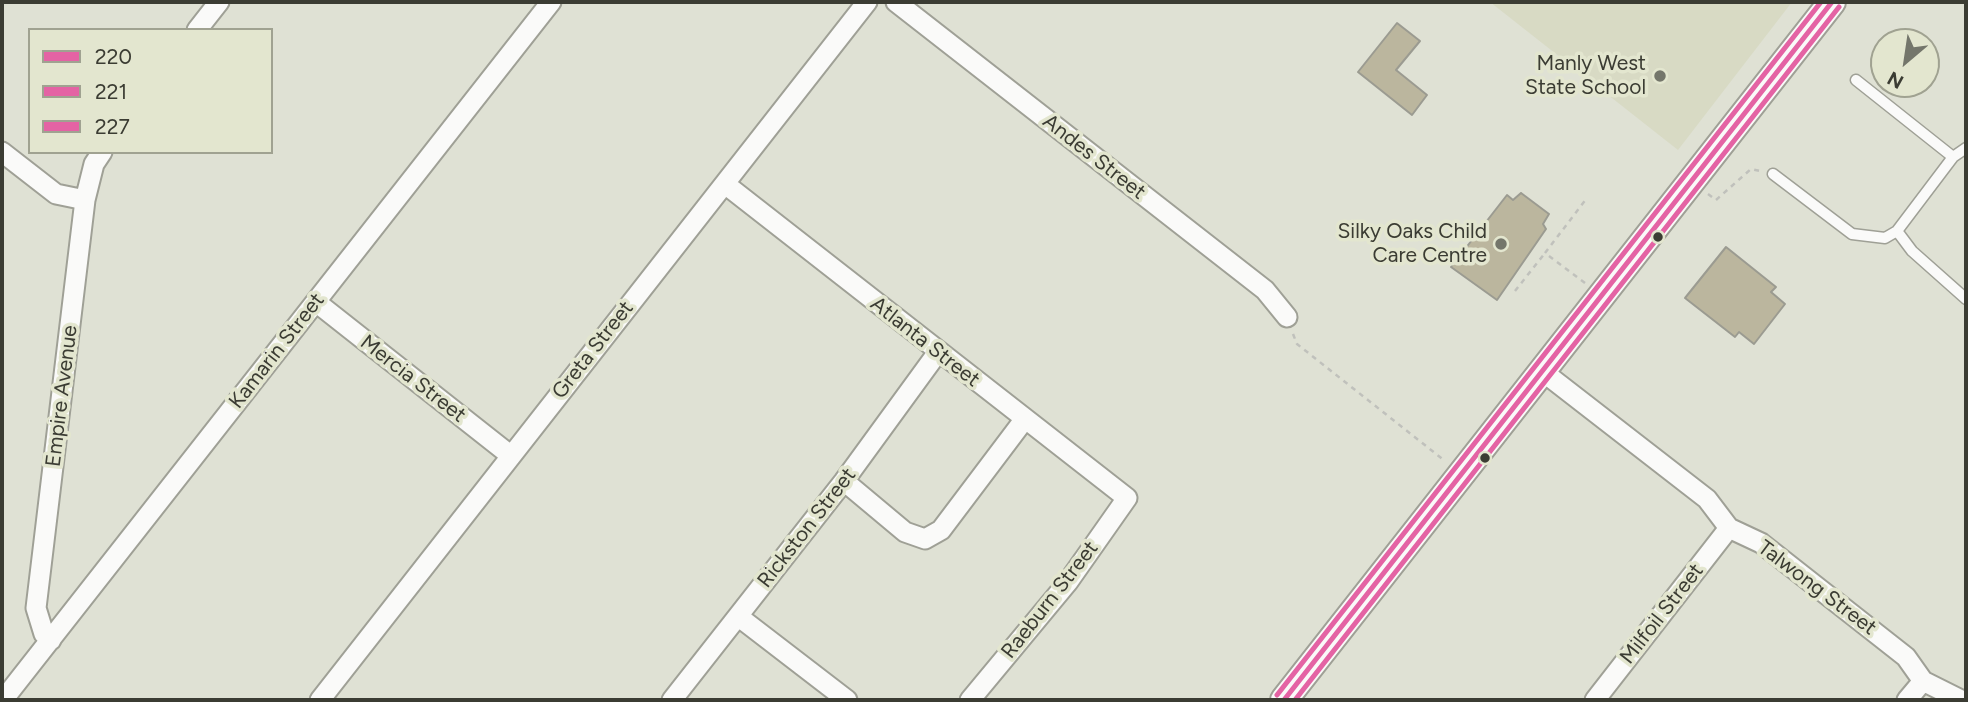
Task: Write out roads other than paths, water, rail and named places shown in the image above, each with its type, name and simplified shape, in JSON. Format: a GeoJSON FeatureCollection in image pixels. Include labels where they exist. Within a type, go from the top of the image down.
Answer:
{"type":"FeatureCollection","features":[{"type":"Feature","properties":{"kind":"main road"},"geometry":{"type":"LineString","coordinates":[[1284,700],[1832,2]]}},
{"type":"Feature","properties":{"kind":"street"},"geometry":{"type":"LineString","coordinates":[[199,28],[219,2]]}},
{"type":"Feature","properties":{"kind":"street","name":"Kamarin Street"},"geometry":{"type":"LineString","coordinates":[[3,700],[551,2]]}},
{"type":"Feature","properties":{"kind":"street","name":"Greta Street"},"geometry":{"type":"LineString","coordinates":[[320,700],[510,454],[867,2]]}},
{"type":"Feature","properties":{"kind":"street","name":"Andes Street"},"geometry":{"type":"LineString","coordinates":[[896,2],[1265,290],[1287,317]]}},
{"type":"Feature","properties":{"kind":"street"},"geometry":{"type":"LineString","coordinates":[[2,152],[56,194],[85,200]]}},
{"type":"Feature","properties":{"kind":"street","name":"Empire Avenue"},"geometry":{"type":"LineString","coordinates":[[51,640],[44,634],[36,608],[85,200],[93,164],[101,154]]}},
{"type":"Feature","properties":{"kind":"street","name":"Atlanta Street"},"geometry":{"type":"LineString","coordinates":[[725,184],[1127,498]]}},
{"type":"Feature","properties":{"kind":"street","name":"Mercia Street"},"geometry":{"type":"LineString","coordinates":[[316,302],[510,454]]}},
{"type":"Feature","properties":{"kind":"street","name":"Rickston Street"},"geometry":{"type":"LineString","coordinates":[[672,700],[844,481],[938,352]]}},
{"type":"Feature","properties":{"kind":"street","name":"Talwong Street"},"geometry":{"type":"LineString","coordinates":[[1542,371],[1707,499],[1729,528],[1760,543],[1891,644],[1906,657],[1923,681],[1961,700]]}},
{"type":"Feature","properties":{"kind":"street"},"geometry":{"type":"LineString","coordinates":[[844,481],[905,531],[925,539],[941,530],[1024,420]]}},
{"type":"Feature","properties":{"kind":"street","name":"Raeburn Street"},"geometry":{"type":"LineString","coordinates":[[970,700],[1068,582],[1127,498]]}},
{"type":"Feature","properties":{"kind":"street","name":"Milfoil Street"},"geometry":{"type":"LineString","coordinates":[[1595,700],[1729,528]]}},
{"type":"Feature","properties":{"kind":"street"},"geometry":{"type":"LineString","coordinates":[[739,617],[847,700]]}},
{"type":"Feature","properties":{"kind":"street"},"geometry":{"type":"LineString","coordinates":[[1907,700],[1923,681]]}},
{"type":"Feature","properties":{"kind":"lane"},"geometry":{"type":"LineString","coordinates":[[1856,80],[1953,157]]}},
{"type":"Feature","properties":{"kind":"lane"},"geometry":{"type":"LineString","coordinates":[[1773,174],[1852,234],[1885,238],[1897,231],[1953,157],[1966,148]]}},
{"type":"Feature","properties":{"kind":"lane"},"geometry":{"type":"LineString","coordinates":[[1897,231],[1912,251],[1966,299]]}},
{"type":"Feature","properties":{"kind":"place","name":"Manly West State School"},"geometry":{"type":"Point","coordinates":[1660,76]}},
{"type":"Feature","properties":{"kind":"place","name":"Silky Oaks Child Care Centre"},"geometry":{"type":"Point","coordinates":[1501,244]}}]}
